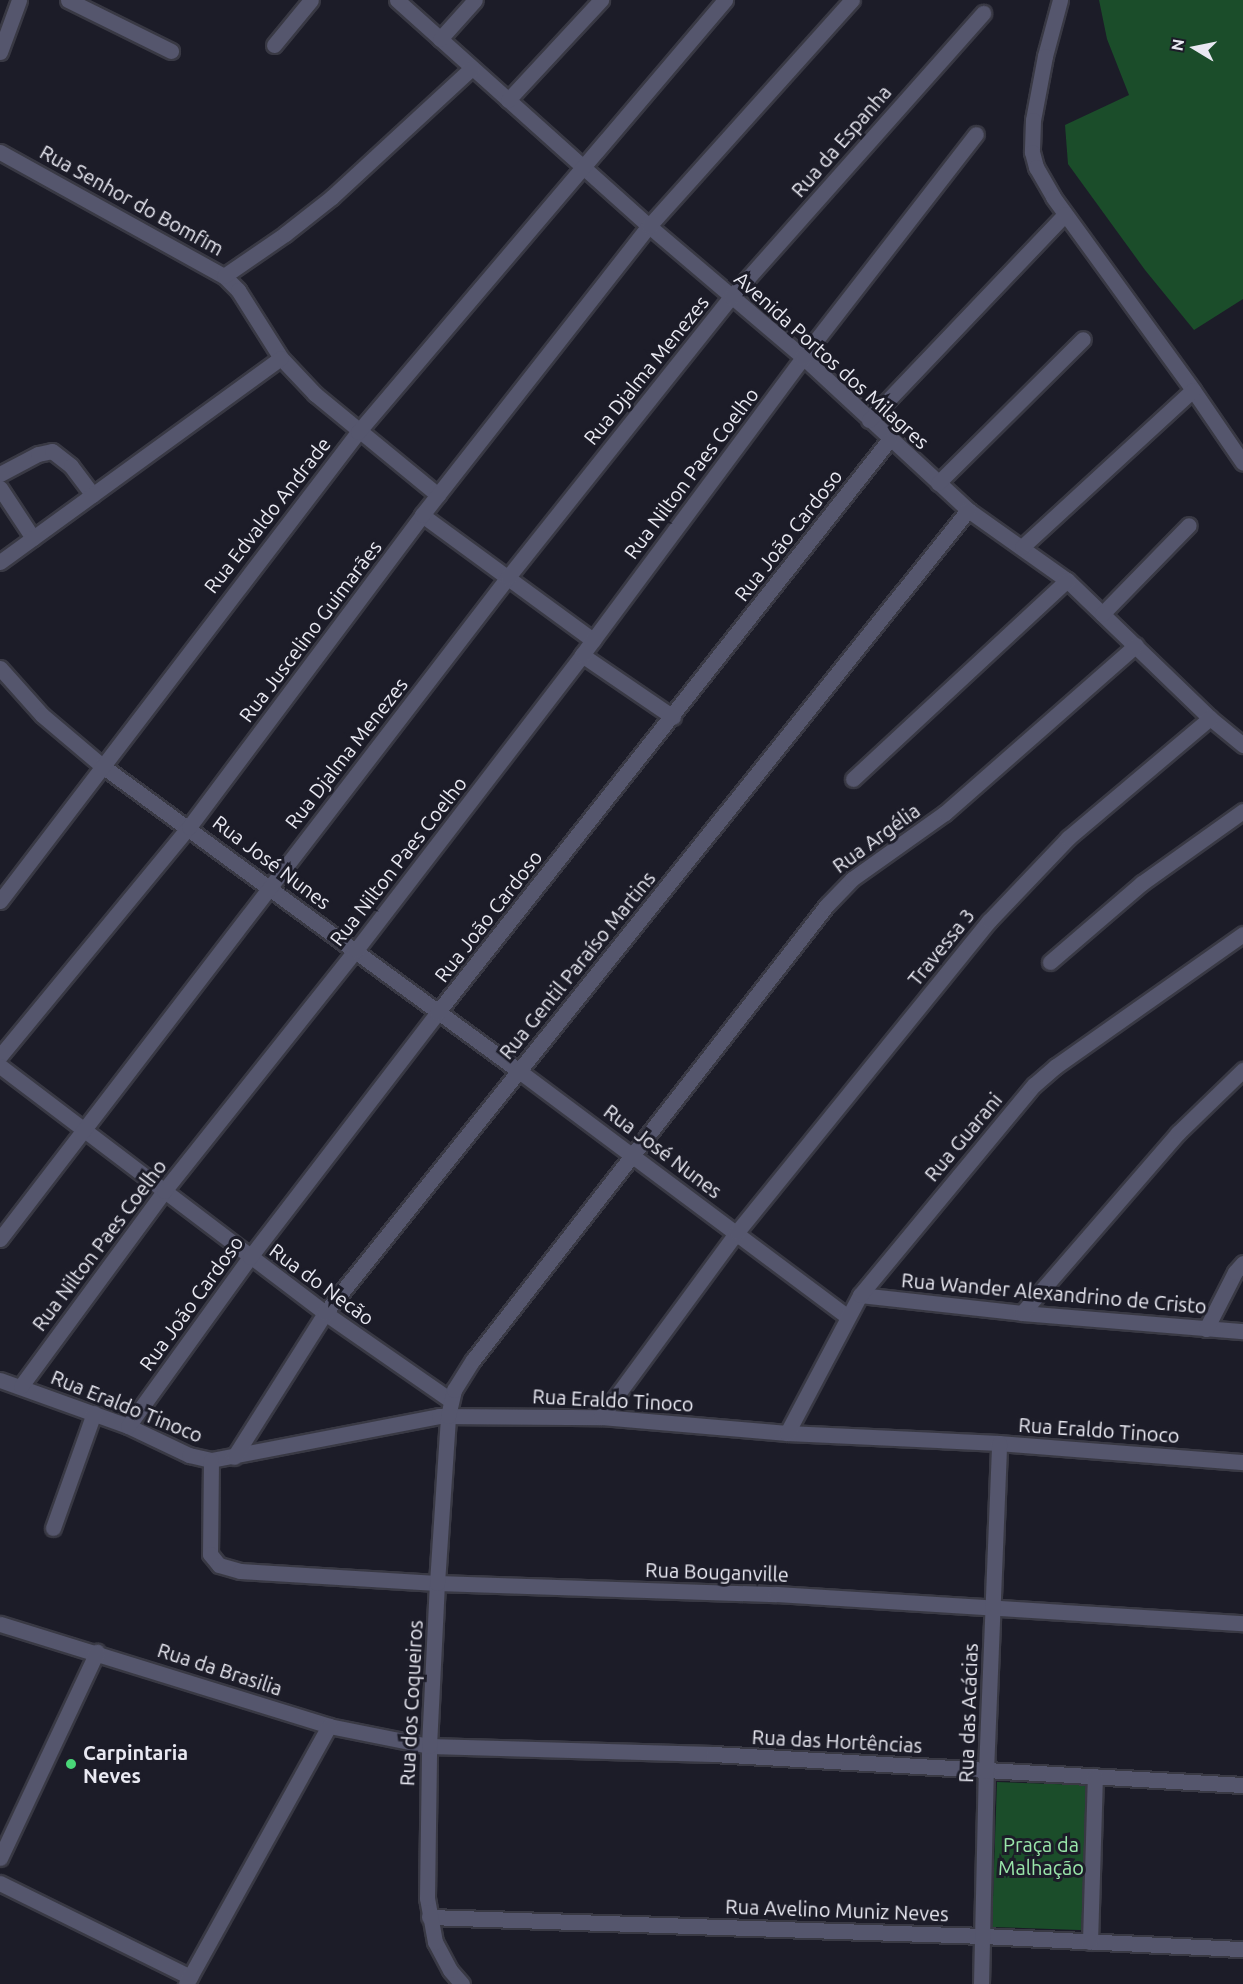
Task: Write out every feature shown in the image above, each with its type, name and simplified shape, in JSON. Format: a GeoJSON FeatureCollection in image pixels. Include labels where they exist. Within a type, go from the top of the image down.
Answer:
{"type":"FeatureCollection","features":[{"type":"Feature","properties":{"kind":"street"},"geometry":{"type":"LineString","coordinates":[[0,52],[20,0]]}},
{"type":"Feature","properties":{"kind":"street"},"geometry":{"type":"LineString","coordinates":[[68,0],[171,51]]}},
{"type":"Feature","properties":{"kind":"street"},"geometry":{"type":"LineString","coordinates":[[274,45],[311,0]]}},
{"type":"Feature","properties":{"kind":"street","name":"Avenida Portos dos Milagres"},"geometry":{"type":"LineString","coordinates":[[397,0],[649,226],[803,357],[968,510],[1022,546],[1066,580],[1210,718],[1243,744]]}},
{"type":"Feature","properties":{"kind":"street"},"geometry":{"type":"LineString","coordinates":[[440,39],[475,0]]}},
{"type":"Feature","properties":{"kind":"street"},"geometry":{"type":"LineString","coordinates":[[508,100],[601,0]]}},
{"type":"Feature","properties":{"kind":"street","name":"Rua Edvaldo Andrade"},"geometry":{"type":"LineString","coordinates":[[0,901],[5,883],[101,765],[358,432],[725,0]]}},
{"type":"Feature","properties":{"kind":"street","name":"Rua Juscelino Guimarães"},"geometry":{"type":"LineString","coordinates":[[0,1056],[189,827],[422,515],[649,226],[852,0]]}},
{"type":"Feature","properties":{"kind":"street"},"geometry":{"type":"LineString","coordinates":[[1060,0],[1045,56],[1031,139],[1032,152],[1039,173],[1243,463]]}},
{"type":"Feature","properties":{"kind":"street","name":"Rua da Espanha"},"geometry":{"type":"LineString","coordinates":[[731,297],[983,13]]}},
{"type":"Feature","properties":{"kind":"street"},"geometry":{"type":"LineString","coordinates":[[224,276],[285,234],[332,197],[472,68]]}},
{"type":"Feature","properties":{"kind":"street","name":"Rua Nilton Paes Coelho"},"geometry":{"type":"LineString","coordinates":[[21,1386],[164,1191],[356,950],[582,655],[803,357],[976,134]]}},
{"type":"Feature","properties":{"kind":"street","name":"Rua Senhor do Bomfim"},"geometry":{"type":"LineString","coordinates":[[0,152],[194,256],[224,276],[238,290],[281,358],[315,394],[358,432],[438,495]]}},
{"type":"Feature","properties":{"kind":"street"},"geometry":{"type":"LineString","coordinates":[[869,420],[1065,213]]}},
{"type":"Feature","properties":{"kind":"street","name":"Rua Djalma Menezes"},"geometry":{"type":"LineString","coordinates":[[0,1239],[508,577],[731,297]]}},
{"type":"Feature","properties":{"kind":"street"},"geometry":{"type":"LineString","coordinates":[[938,483],[1083,339]]}},
{"type":"Feature","properties":{"kind":"street"},"geometry":{"type":"LineString","coordinates":[[0,562],[281,358]]}},
{"type":"Feature","properties":{"kind":"street"},"geometry":{"type":"LineString","coordinates":[[1022,546],[1193,390]]}},
{"type":"Feature","properties":{"kind":"street","name":"Rua João Cardoso"},"geometry":{"type":"LineString","coordinates":[[128,1426],[250,1257],[438,1013],[890,440]]}},
{"type":"Feature","properties":{"kind":"street"},"geometry":{"type":"LineString","coordinates":[[0,474],[39,454],[52,451],[71,466],[93,495]]}},
{"type":"Feature","properties":{"kind":"street"},"geometry":{"type":"LineString","coordinates":[[0,488],[33,538]]}},
{"type":"Feature","properties":{"kind":"street","name":"Rua Gentil Paraíso Martins"},"geometry":{"type":"LineString","coordinates":[[234,1457],[325,1313],[968,510]]}},
{"type":"Feature","properties":{"kind":"street"},"geometry":{"type":"LineString","coordinates":[[422,515],[593,640]]}},
{"type":"Feature","properties":{"kind":"street"},"geometry":{"type":"LineString","coordinates":[[1102,614],[1189,525]]}},
{"type":"Feature","properties":{"kind":"street"},"geometry":{"type":"LineString","coordinates":[[853,779],[1066,580]]}},
{"type":"Feature","properties":{"kind":"street","name":"Rua Argélia"},"geometry":{"type":"LineString","coordinates":[[449,1408],[473,1360],[827,904],[852,879],[945,813],[1136,645]]}},
{"type":"Feature","properties":{"kind":"street"},"geometry":{"type":"LineString","coordinates":[[582,655],[673,717]]}},
{"type":"Feature","properties":{"kind":"street","name":"Rua José Nunes"},"geometry":{"type":"LineString","coordinates":[[0,668],[42,715],[101,765],[356,950],[847,1316]]}},
{"type":"Feature","properties":{"kind":"street","name":"Travessa 3"},"geometry":{"type":"LineString","coordinates":[[601,1417],[737,1232],[989,921],[1068,838],[1210,718]]}},
{"type":"Feature","properties":{"kind":"street"},"geometry":{"type":"LineString","coordinates":[[1050,962],[1142,883],[1243,811]]}},
{"type":"Feature","properties":{"kind":"street","name":"Rua Guarani"},"geometry":{"type":"LineString","coordinates":[[788,1433],[847,1316],[860,1295],[1034,1085],[1056,1066],[1243,934]]}},
{"type":"Feature","properties":{"kind":"street","name":"Rua do Necão"},"geometry":{"type":"LineString","coordinates":[[0,1066],[449,1408]]}},
{"type":"Feature","properties":{"kind":"street"},"geometry":{"type":"LineString","coordinates":[[1022,1313],[1178,1133],[1243,1070]]}},
{"type":"Feature","properties":{"kind":"street"},"geometry":{"type":"LineString","coordinates":[[1206,1329],[1235,1272],[1243,1263]]}},
{"type":"Feature","properties":{"kind":"street","name":"Rua Wander Alexandrino de Cristo"},"geometry":{"type":"LineString","coordinates":[[860,1295],[1022,1313],[1243,1331]]}},
{"type":"Feature","properties":{"kind":"street","name":"Rua Eraldo Tinoco"},"geometry":{"type":"LineString","coordinates":[[0,1380],[128,1426],[189,1455],[211,1460],[234,1457],[449,1408],[601,1417],[788,1433],[999,1443],[1243,1462]]}},
{"type":"Feature","properties":{"kind":"street","name":"Rua dos Coqueiros"},"geometry":{"type":"LineString","coordinates":[[449,1408],[437,1583],[429,1746],[427,1855],[429,1917],[441,1956],[462,1984]]}},
{"type":"Feature","properties":{"kind":"street"},"geometry":{"type":"LineString","coordinates":[[53,1528],[94,1413]]}},
{"type":"Feature","properties":{"kind":"street","name":"Rua das Acácias"},"geometry":{"type":"LineString","coordinates":[[981,1984],[986,1772],[999,1443]]}},
{"type":"Feature","properties":{"kind":"street","name":"Rua Bouganville"},"geometry":{"type":"LineString","coordinates":[[211,1460],[210,1539],[212,1557],[227,1569],[437,1583],[776,1594],[1243,1623]]}},
{"type":"Feature","properties":{"kind":"street","name":"Rua da Brasilia"},"geometry":{"type":"LineString","coordinates":[[1,1626],[97,1652],[328,1726],[429,1746]]}},
{"type":"Feature","properties":{"kind":"street"},"geometry":{"type":"LineString","coordinates":[[0,1858],[97,1652]]}},
{"type":"Feature","properties":{"kind":"street"},"geometry":{"type":"LineString","coordinates":[[0,1883],[188,1980],[328,1726]]}},
{"type":"Feature","properties":{"kind":"street","name":"Rua das Hortências"},"geometry":{"type":"LineString","coordinates":[[429,1746],[713,1754],[986,1772],[1243,1785]]}},
{"type":"Feature","properties":{"kind":"street"},"geometry":{"type":"LineString","coordinates":[[1090,1942],[1095,1776]]}},
{"type":"Feature","properties":{"kind":"street","name":"Rua Avelino Muniz Neves"},"geometry":{"type":"LineString","coordinates":[[429,1917],[983,1936],[1243,1949]]}},
{"type":"Feature","properties":{"kind":"green space"},"geometry":{"type":"Polygon","coordinates":[[[1099,0],[1243,0],[1243,299],[1194,330],[1145,270],[1068,164],[1065,125],[1129,95],[1107,39],[1099,0]]]}},
{"type":"Feature","properties":{"kind":"green space","name":"Praça da Malhação"},"geometry":{"type":"Polygon","coordinates":[[[997,1782],[1091,1785],[1086,1930],[992,1927],[997,1782]]]}},
{"type":"Feature","properties":{"kind":"place","name":"Carpintaria Neves"},"geometry":{"type":"Point","coordinates":[71,1764]}}]}
